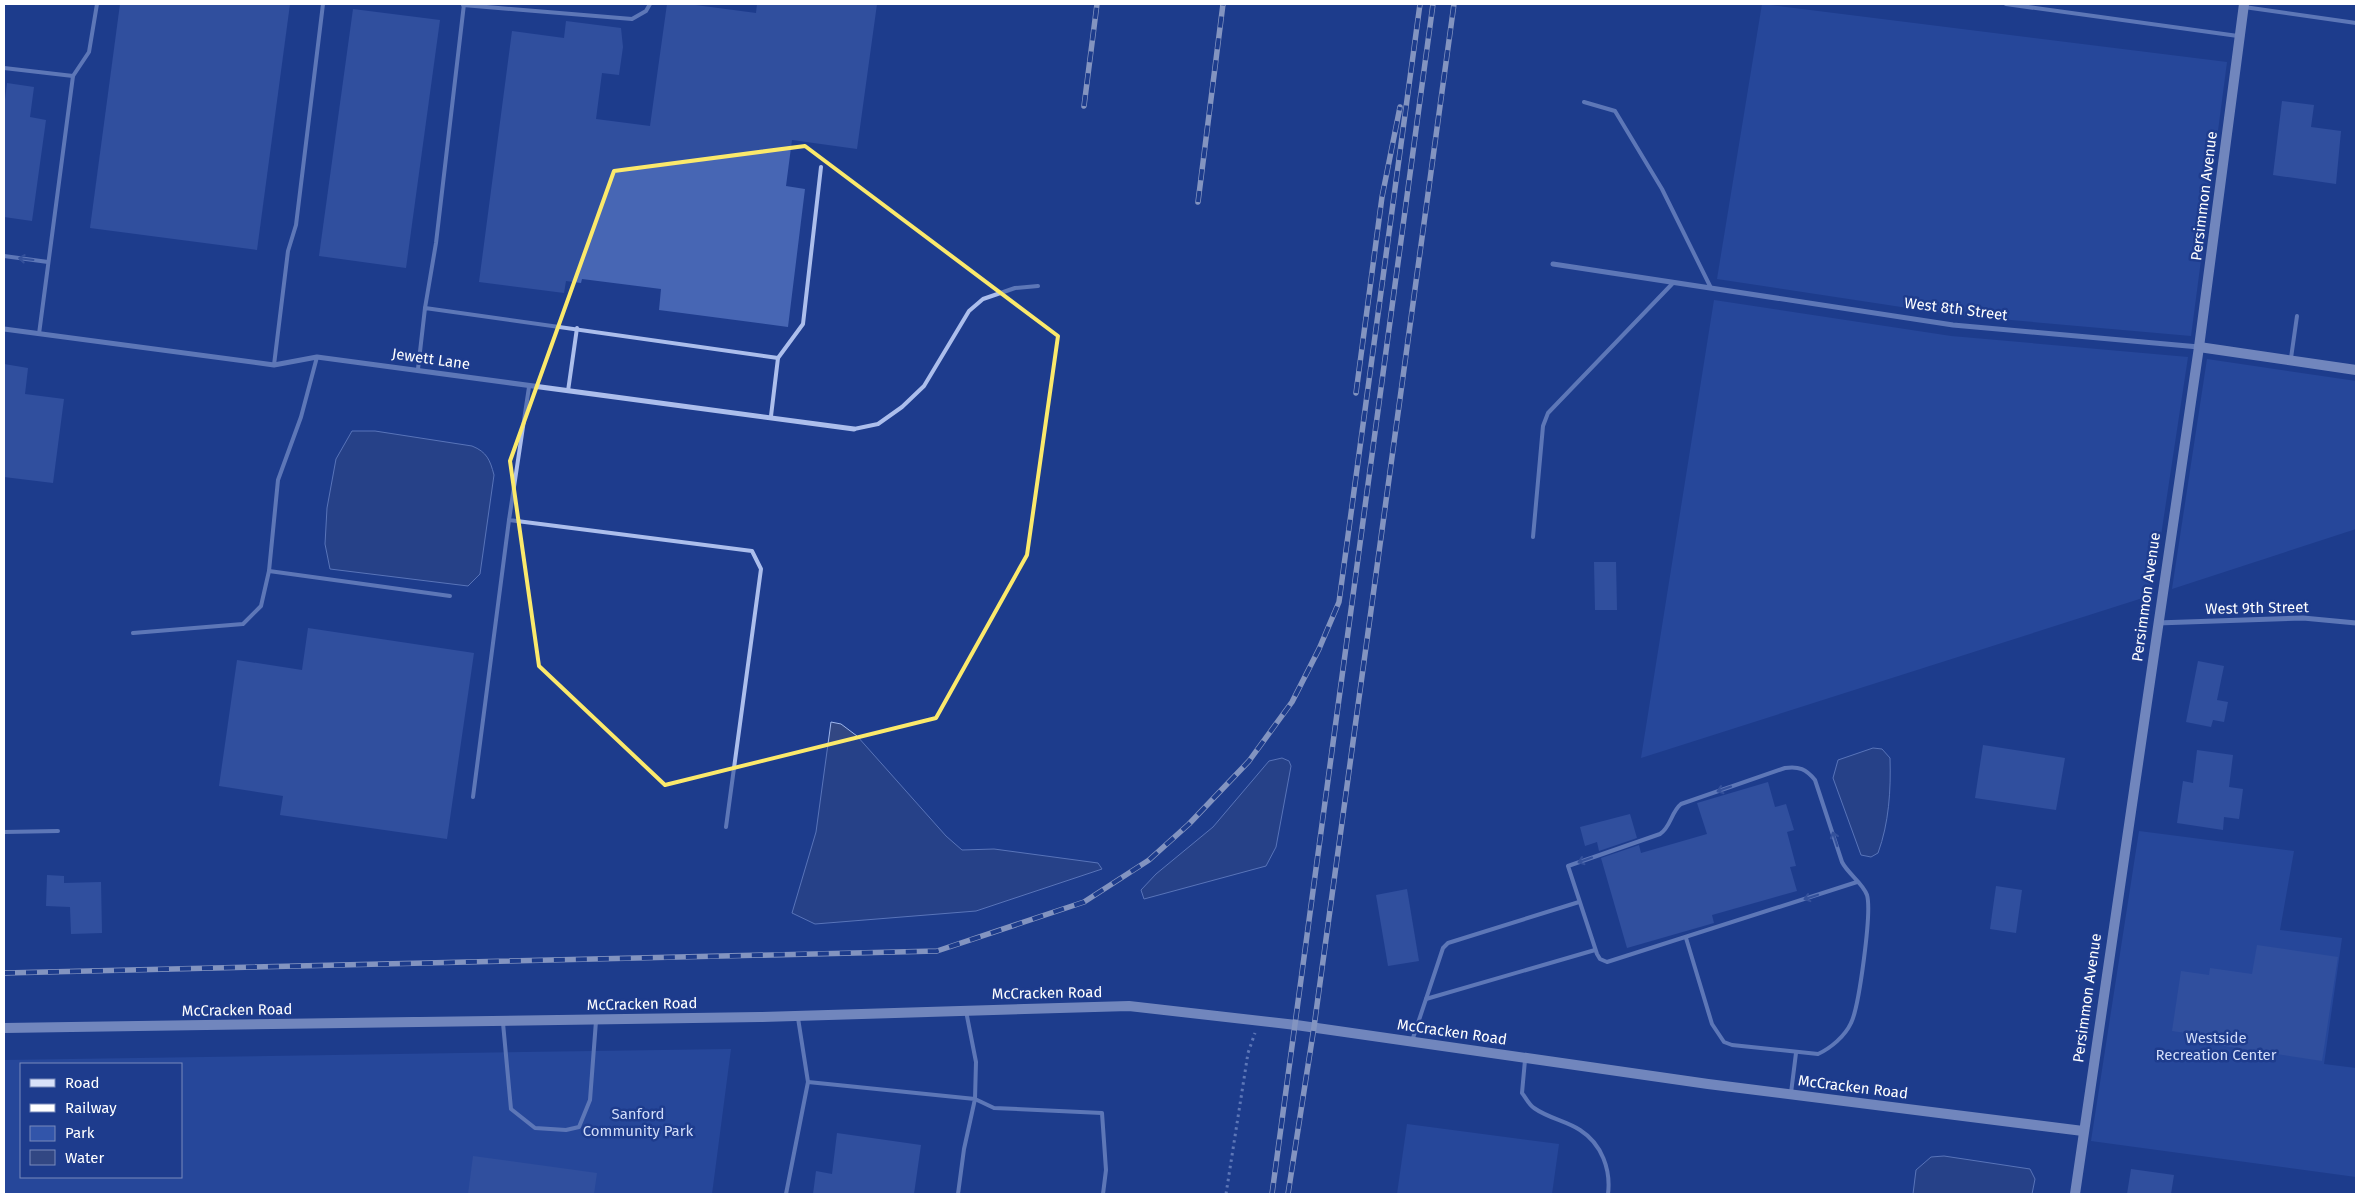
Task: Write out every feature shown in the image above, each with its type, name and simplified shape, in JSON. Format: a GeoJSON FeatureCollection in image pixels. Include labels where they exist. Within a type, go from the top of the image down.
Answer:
{"type":"FeatureCollection","features":[{"type":"Feature","properties":{"kind":"street","name":"Persimmon Avenue"},"geometry":{"type":"LineString","coordinates":[[2075,1194],[2199,347],[2244,5]]}},
{"type":"Feature","properties":{"kind":"street","name":"West 8th Street"},"geometry":{"type":"LineString","coordinates":[[1553,264],[1953,325],[2199,347],[2356,370]]}},
{"type":"Feature","properties":{"kind":"street","name":"Jewett Lane"},"geometry":{"type":"LineString","coordinates":[[4,329],[274,365],[318,357],[418,369],[529,387],[771,416],[854,428]]}},
{"type":"Feature","properties":{"kind":"street","name":"West 9th Street"},"geometry":{"type":"LineString","coordinates":[[2158,623],[2303,618],[2356,623]]}},
{"type":"Feature","properties":{"kind":"street","name":"McCracken Road"},"geometry":{"type":"LineString","coordinates":[[4,1028],[596,1020],[1129,1006],[1259,1020],[1790,1094],[2083,1131]]}},
{"type":"Feature","properties":{"kind":"lane"},"geometry":{"type":"LineString","coordinates":[[39,334],[73,76],[89,52],[97,4]]}},
{"type":"Feature","properties":{"kind":"lane"},"geometry":{"type":"LineString","coordinates":[[274,365],[288,251],[296,225],[323,4]]}},
{"type":"Feature","properties":{"kind":"lane"},"geometry":{"type":"LineString","coordinates":[[418,369],[425,308],[436,243],[464,5],[632,19],[646,11],[650,4]]}},
{"type":"Feature","properties":{"kind":"lane"},"geometry":{"type":"LineString","coordinates":[[2006,4],[2240,36]]}},
{"type":"Feature","properties":{"kind":"lane"},"geometry":{"type":"LineString","coordinates":[[2244,5],[2356,23]]}},
{"type":"Feature","properties":{"kind":"lane"},"geometry":{"type":"LineString","coordinates":[[4,68],[73,76]]}},
{"type":"Feature","properties":{"kind":"lane"},"geometry":{"type":"LineString","coordinates":[[1584,102],[1615,110],[1662,188],[1712,288]]}},
{"type":"Feature","properties":{"kind":"lane"},"geometry":{"type":"LineString","coordinates":[[771,416],[778,358],[802,324],[821,167]]}},
{"type":"Feature","properties":{"kind":"lane"},"geometry":{"type":"LineString","coordinates":[[4,256],[48,262]]}},
{"type":"Feature","properties":{"kind":"lane"},"geometry":{"type":"LineString","coordinates":[[1533,537],[1543,426],[1548,413],[1673,283]]}},
{"type":"Feature","properties":{"kind":"lane"},"geometry":{"type":"LineString","coordinates":[[854,428],[878,424],[902,407],[924,386],[969,311],[983,299],[1015,288],[1038,286]]}},
{"type":"Feature","properties":{"kind":"lane"},"geometry":{"type":"LineString","coordinates":[[425,308],[577,328],[778,358]]}},
{"type":"Feature","properties":{"kind":"lane"},"geometry":{"type":"LineString","coordinates":[[2291,361],[2297,316]]}},
{"type":"Feature","properties":{"kind":"lane"},"geometry":{"type":"LineString","coordinates":[[568,391],[577,328]]}},
{"type":"Feature","properties":{"kind":"lane"},"geometry":{"type":"LineString","coordinates":[[133,633],[243,624],[261,606],[269,572],[278,480],[301,417],[318,357]]}},
{"type":"Feature","properties":{"kind":"lane"},"geometry":{"type":"LineString","coordinates":[[473,797],[509,520],[529,387]]}},
{"type":"Feature","properties":{"kind":"lane"},"geometry":{"type":"LineString","coordinates":[[509,520],[752,550],[761,569],[726,828]]}},
{"type":"Feature","properties":{"kind":"lane"},"geometry":{"type":"LineString","coordinates":[[269,572],[450,596]]}},
{"type":"Feature","properties":{"kind":"lane"},"geometry":{"type":"LineString","coordinates":[[1686,938],[1712,1024],[1724,1042],[1732,1045],[1818,1054],[1844,1034],[1854,1016],[1869,913],[1866,892],[1842,862],[1815,780],[1801,768],[1793,767],[1681,804],[1676,807],[1665,830],[1660,834],[1568,866],[1595,950],[1600,959],[1607,962],[1857,882]]}},
{"type":"Feature","properties":{"kind":"lane"},"geometry":{"type":"LineString","coordinates":[[4,832],[58,831]]}},
{"type":"Feature","properties":{"kind":"lane"},"geometry":{"type":"LineString","coordinates":[[1412,1041],[1443,948],[1448,943],[1579,902]]}},
{"type":"Feature","properties":{"kind":"lane"},"geometry":{"type":"LineString","coordinates":[[1426,999],[1595,950]]}},
{"type":"Feature","properties":{"kind":"lane"},"geometry":{"type":"LineString","coordinates":[[958,1194],[964,1149],[975,1099],[976,1062],[966,1010]]}},
{"type":"Feature","properties":{"kind":"lane"},"geometry":{"type":"LineString","coordinates":[[786,1194],[808,1082],[798,1016]]}},
{"type":"Feature","properties":{"kind":"lane"},"geometry":{"type":"LineString","coordinates":[[503,1021],[511,1108],[535,1128],[566,1130],[579,1127],[590,1100],[596,1020]]}},
{"type":"Feature","properties":{"kind":"lane"},"geometry":{"type":"LineString","coordinates":[[1790,1094],[1796,1053]]}},
{"type":"Feature","properties":{"kind":"lane"},"geometry":{"type":"LineString","coordinates":[[1525,1058],[1522,1093],[1533,1108],[1580,1130],[1594,1141],[1606,1162],[1609,1182],[1608,1194]]}},
{"type":"Feature","properties":{"kind":"lane"},"geometry":{"type":"LineString","coordinates":[[808,1082],[975,1099],[994,1108],[1102,1113],[1106,1170],[1102,1194]]}},
{"type":"Feature","properties":{"kind":"path"},"geometry":{"type":"LineString","coordinates":[[1226,1194],[1248,1053],[1259,1020]]}},
{"type":"Feature","properties":{"kind":"highlighted area"},"geometry":{"type":"Polygon","coordinates":[[[805,146],[1058,336],[1027,555],[936,718],[665,785],[539,666],[510,461],[614,171],[805,146]]]}},
{"type":"Feature","properties":{"kind":"green space"},"geometry":{"type":"Polygon","coordinates":[[[1762,4],[2227,62],[2191,336],[1954,315],[1717,279],[1762,4]]]}},
{"type":"Feature","properties":{"kind":"green space"},"geometry":{"type":"Polygon","coordinates":[[[1714,300],[1951,336],[2188,357],[2152,595],[1641,758],[1714,300]]]}},
{"type":"Feature","properties":{"kind":"green space"},"geometry":{"type":"Polygon","coordinates":[[[2207,359],[2356,381],[2356,529],[2172,589],[2207,359]]]}},
{"type":"Feature","properties":{"kind":"green space","name":"Westside Recreation Center"},"geometry":{"type":"Polygon","coordinates":[[[2139,831],[2294,851],[2280,930],[2342,938],[2324,1064],[2356,1068],[2356,1177],[2091,1141],[2139,831]]]}},
{"type":"Feature","properties":{"kind":"green space","name":"Sanford Community Park"},"geometry":{"type":"Polygon","coordinates":[[[731,1049],[712,1194],[4,1194],[4,1060],[731,1049]]]}},
{"type":"Feature","properties":{"kind":"green space"},"geometry":{"type":"Polygon","coordinates":[[[1407,1124],[1559,1144],[1552,1194],[1397,1194],[1407,1124]]]}},
{"type":"Feature","properties":{"kind":"water"},"geometry":{"type":"Polygon","coordinates":[[[352,431],[375,431],[472,446],[487,457],[494,475],[480,574],[468,586],[330,569],[325,544],[327,508],[336,459],[352,431]]]}},
{"type":"Feature","properties":{"kind":"water"},"geometry":{"type":"Polygon","coordinates":[[[831,722],[841,724],[857,736],[946,836],[962,850],[994,849],[1098,863],[1102,869],[976,911],[815,924],[792,913],[816,832],[831,722]]]}},
{"type":"Feature","properties":{"kind":"water"},"geometry":{"type":"Polygon","coordinates":[[[1873,748],[1882,749],[1890,758],[1890,782],[1887,818],[1882,842],[1878,853],[1871,857],[1861,855],[1833,778],[1838,760],[1873,748]]]}},
{"type":"Feature","properties":{"kind":"water"},"geometry":{"type":"Polygon","coordinates":[[[1282,758],[1289,761],[1291,766],[1276,847],[1266,866],[1144,899],[1141,890],[1156,874],[1213,827],[1269,761],[1282,758]]]}},
{"type":"Feature","properties":{"kind":"water"},"geometry":{"type":"Polygon","coordinates":[[[1944,1156],[2030,1169],[2035,1179],[2032,1194],[1913,1194],[1916,1170],[1931,1157],[1944,1156]]]}},
{"type":"Feature","properties":{"kind":"building"},"geometry":{"type":"Polygon","coordinates":[[[120,4],[290,4],[257,250],[90,228],[120,4]]]}},
{"type":"Feature","properties":{"kind":"building"},"geometry":{"type":"Polygon","coordinates":[[[667,4],[688,4],[756,13],[757,4],[877,4],[857,149],[792,140],[786,186],[805,189],[788,327],[659,310],[661,289],[582,279],[581,283],[566,281],[564,293],[479,282],[512,31],[564,38],[566,21],[621,28],[623,47],[619,75],[602,73],[596,119],[650,126],[667,4]]]}},
{"type":"Feature","properties":{"kind":"building"},"geometry":{"type":"Polygon","coordinates":[[[353,9],[440,20],[406,268],[319,256],[353,9]]]}},
{"type":"Feature","properties":{"kind":"building"},"geometry":{"type":"Polygon","coordinates":[[[7,83],[34,87],[30,117],[46,120],[32,221],[4,217],[4,108],[7,83]]]}},
{"type":"Feature","properties":{"kind":"building"},"geometry":{"type":"Polygon","coordinates":[[[2282,101],[2314,105],[2311,127],[2341,131],[2336,184],[2273,175],[2282,101]]]}},
{"type":"Feature","properties":{"kind":"building"},"geometry":{"type":"Polygon","coordinates":[[[4,364],[28,368],[25,394],[64,399],[53,483],[4,477],[4,364]]]}},
{"type":"Feature","properties":{"kind":"building"},"geometry":{"type":"Polygon","coordinates":[[[1594,562],[1616,562],[1617,610],[1595,610],[1594,562]]]}},
{"type":"Feature","properties":{"kind":"building"},"geometry":{"type":"Polygon","coordinates":[[[308,628],[474,653],[447,839],[280,815],[283,796],[219,786],[237,660],[302,670],[308,628]]]}},
{"type":"Feature","properties":{"kind":"building"},"geometry":{"type":"Polygon","coordinates":[[[2198,661],[2224,666],[2217,700],[2228,702],[2224,722],[2213,720],[2211,727],[2186,722],[2198,661]]]}},
{"type":"Feature","properties":{"kind":"building"},"geometry":{"type":"Polygon","coordinates":[[[1983,745],[2065,758],[2056,810],[1975,798],[1983,745]]]}},
{"type":"Feature","properties":{"kind":"building"},"geometry":{"type":"Polygon","coordinates":[[[2197,750],[2233,755],[2229,787],[2243,789],[2239,819],[2224,817],[2223,830],[2177,823],[2183,781],[2193,783],[2197,750]]]}},
{"type":"Feature","properties":{"kind":"building"},"geometry":{"type":"Polygon","coordinates":[[[1768,782],[1775,807],[1786,804],[1794,830],[1787,832],[1796,866],[1790,867],[1797,891],[1712,915],[1714,923],[1627,948],[1601,858],[1639,845],[1641,853],[1707,834],[1697,803],[1768,782]]]}},
{"type":"Feature","properties":{"kind":"building"},"geometry":{"type":"Polygon","coordinates":[[[1630,814],[1637,838],[1599,851],[1597,842],[1585,846],[1580,827],[1630,814]]]}},
{"type":"Feature","properties":{"kind":"building"},"geometry":{"type":"Polygon","coordinates":[[[47,875],[64,876],[64,883],[101,882],[102,933],[71,934],[70,907],[46,906],[47,875]]]}},
{"type":"Feature","properties":{"kind":"building"},"geometry":{"type":"Polygon","coordinates":[[[1996,886],[2022,890],[2016,933],[1990,929],[1996,886]]]}},
{"type":"Feature","properties":{"kind":"building"},"geometry":{"type":"Polygon","coordinates":[[[1407,889],[1419,961],[1388,966],[1376,895],[1407,889]]]}},
{"type":"Feature","properties":{"kind":"building"},"geometry":{"type":"Polygon","coordinates":[[[2257,945],[2338,957],[2322,1061],[2199,1042],[2200,1035],[2172,1031],[2181,971],[2209,975],[2210,968],[2252,974],[2257,945]]]}},
{"type":"Feature","properties":{"kind":"building"},"geometry":{"type":"Polygon","coordinates":[[[837,1133],[921,1145],[914,1194],[813,1194],[816,1171],[832,1174],[837,1133]]]}},
{"type":"Feature","properties":{"kind":"building"},"geometry":{"type":"Polygon","coordinates":[[[473,1156],[597,1173],[594,1194],[468,1194],[473,1156]]]}},
{"type":"Feature","properties":{"kind":"building"},"geometry":{"type":"Polygon","coordinates":[[[2131,1169],[2174,1175],[2171,1194],[2127,1194],[2131,1169]]]}},
{"type":"Feature","properties":{"kind":"railway"},"geometry":{"type":"LineString","coordinates":[[1084,106],[1097,4]]}},
{"type":"Feature","properties":{"kind":"railway"},"geometry":{"type":"LineString","coordinates":[[1198,202],[1223,4]]}},
{"type":"Feature","properties":{"kind":"railway"},"geometry":{"type":"LineString","coordinates":[[4,973],[937,951],[1084,902],[1149,860],[1189,824],[1249,761],[1292,702],[1319,649],[1339,602],[1420,4]]}},
{"type":"Feature","properties":{"kind":"railway"},"geometry":{"type":"LineString","coordinates":[[1272,1194],[1433,4]]}},
{"type":"Feature","properties":{"kind":"railway"},"geometry":{"type":"LineString","coordinates":[[1288,1194],[1314,1027],[1454,4]]}},
{"type":"Feature","properties":{"kind":"railway"},"geometry":{"type":"LineString","coordinates":[[1356,393],[1382,197],[1400,107]]}}]}
